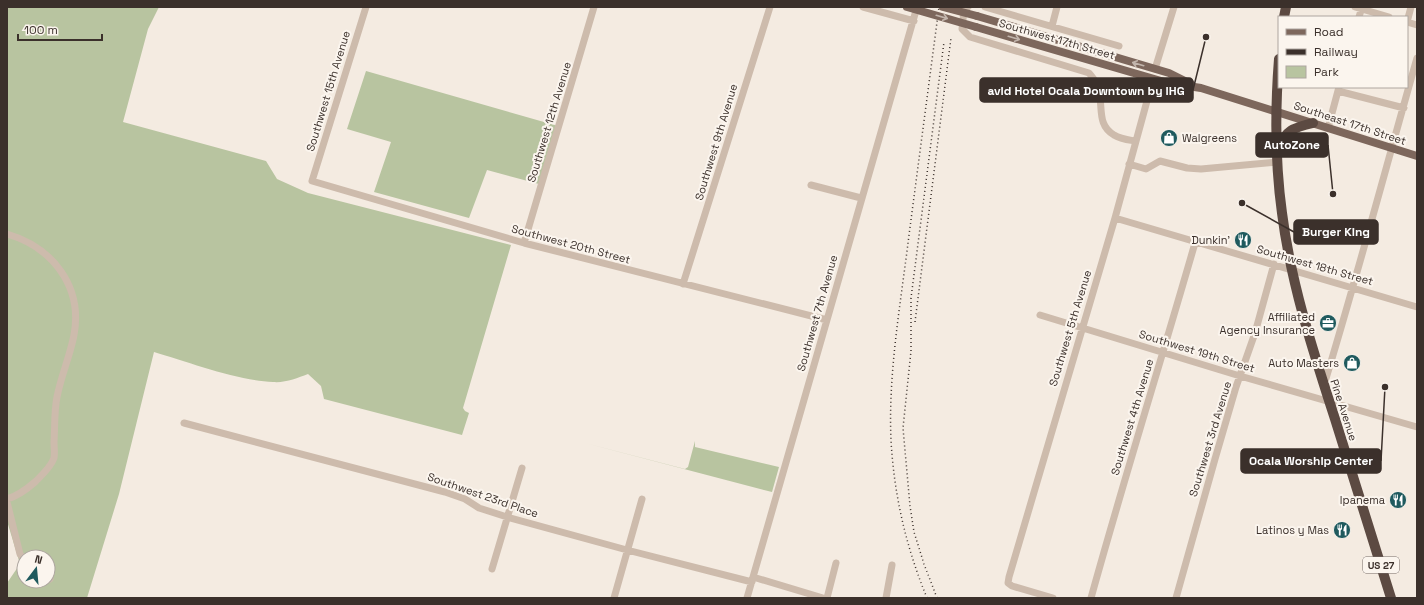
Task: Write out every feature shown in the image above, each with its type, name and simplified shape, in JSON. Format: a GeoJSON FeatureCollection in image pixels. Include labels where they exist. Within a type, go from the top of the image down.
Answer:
{"type":"FeatureCollection","features":[{"type":"Feature","properties":{"kind":"highway","name":"Pine Avenue"},"geometry":{"type":"LineString","coordinates":[[1278,76],[1276,111],[1277,150],[1282,212],[1291,270],[1303,318],[1391,598]]}},
{"type":"Feature","properties":{"kind":"highway"},"geometry":{"type":"LineString","coordinates":[[1277,150],[1285,134],[1291,130],[1313,123]]}},
{"type":"Feature","properties":{"kind":"main road","name":"Southwest 17th Street"},"geometry":{"type":"LineString","coordinates":[[907,7],[1153,78],[1201,88],[1276,111]]}},
{"type":"Feature","properties":{"kind":"main road","name":"Southwest 17th Street"},"geometry":{"type":"LineString","coordinates":[[943,7],[1169,73],[1201,88]]}},
{"type":"Feature","properties":{"kind":"main road","name":"Southeast 17th Street"},"geometry":{"type":"LineString","coordinates":[[1276,111],[1417,156]]}},
{"type":"Feature","properties":{"kind":"street","name":"Southwest 15th Avenue"},"geometry":{"type":"LineString","coordinates":[[312,181],[366,7]]}},
{"type":"Feature","properties":{"kind":"street","name":"Southwest 12th Avenue"},"geometry":{"type":"LineString","coordinates":[[524,243],[594,7]]}},
{"type":"Feature","properties":{"kind":"street","name":"Southwest 9th Avenue"},"geometry":{"type":"LineString","coordinates":[[683,284],[770,7]]}},
{"type":"Feature","properties":{"kind":"street"},"geometry":{"type":"LineString","coordinates":[[863,7],[914,21]]}},
{"type":"Feature","properties":{"kind":"street","name":"Southwest 7th Avenue"},"geometry":{"type":"LineString","coordinates":[[747,598],[917,7]]}},
{"type":"Feature","properties":{"kind":"street"},"geometry":{"type":"LineString","coordinates":[[968,7],[964,10],[962,28],[970,37],[1089,73],[1096,82],[1100,93],[1101,118],[1106,128],[1114,135],[1135,142]]}},
{"type":"Feature","properties":{"kind":"street"},"geometry":{"type":"LineString","coordinates":[[985,7],[1119,46]]}},
{"type":"Feature","properties":{"kind":"street"},"geometry":{"type":"LineString","coordinates":[[1052,26],[1057,7]]}},
{"type":"Feature","properties":{"kind":"street"},"geometry":{"type":"LineString","coordinates":[[1155,69],[1174,7]]}},
{"type":"Feature","properties":{"kind":"street"},"geometry":{"type":"LineString","coordinates":[[1408,18],[1411,7]]}},
{"type":"Feature","properties":{"kind":"street"},"geometry":{"type":"LineString","coordinates":[[1359,8],[1386,16]]}},
{"type":"Feature","properties":{"kind":"street"},"geometry":{"type":"LineString","coordinates":[[1324,385],[1354,287],[1417,58]]}},
{"type":"Feature","properties":{"kind":"street","name":"Southwest 5th Avenue"},"geometry":{"type":"LineString","coordinates":[[1053,598],[1012,586],[1008,583],[1081,328],[1115,218],[1153,78]]}},
{"type":"Feature","properties":{"kind":"street"},"geometry":{"type":"LineString","coordinates":[[1328,128],[1339,89],[1404,108]]}},
{"type":"Feature","properties":{"kind":"street"},"geometry":{"type":"LineString","coordinates":[[1129,164],[1146,169],[1160,161],[1187,168],[1200,169],[1278,162]]}},
{"type":"Feature","properties":{"kind":"street","name":"Southwest 20th Street"},"geometry":{"type":"LineString","coordinates":[[312,181],[524,243],[827,320]]}},
{"type":"Feature","properties":{"kind":"street"},"geometry":{"type":"LineString","coordinates":[[811,185],[861,198]]}},
{"type":"Feature","properties":{"kind":"street","name":"Southwest 18th Street"},"geometry":{"type":"LineString","coordinates":[[1115,218],[1195,243],[1274,264],[1417,306]]}},
{"type":"Feature","properties":{"kind":"street"},"geometry":{"type":"LineString","coordinates":[[7,234],[21,238],[41,251],[57,265],[70,284],[74,313],[74,335],[61,378],[56,403],[54,458],[46,472],[28,488],[7,499]]}},
{"type":"Feature","properties":{"kind":"street","name":"Southwest 4th Avenue"},"geometry":{"type":"LineString","coordinates":[[1091,598],[1131,455],[1164,352],[1195,243]]}},
{"type":"Feature","properties":{"kind":"street","name":"Southwest 3rd Avenue"},"geometry":{"type":"LineString","coordinates":[[1177,598],[1240,376],[1255,333],[1274,264]]}},
{"type":"Feature","properties":{"kind":"street","name":"Southwest 19th Street"},"geometry":{"type":"LineString","coordinates":[[1040,315],[1240,376],[1417,427]]}},
{"type":"Feature","properties":{"kind":"street","name":"Southwest 23rd Place"},"geometry":{"type":"LineString","coordinates":[[184,424],[445,492],[465,499],[480,508],[507,517],[627,550],[753,579],[823,598]]}},
{"type":"Feature","properties":{"kind":"street"},"geometry":{"type":"LineString","coordinates":[[492,569],[522,468]]}},
{"type":"Feature","properties":{"kind":"street"},"geometry":{"type":"LineString","coordinates":[[614,598],[642,499]]}},
{"type":"Feature","properties":{"kind":"street"},"geometry":{"type":"LineString","coordinates":[[7,502],[19,549]]}},
{"type":"Feature","properties":{"kind":"street"},"geometry":{"type":"LineString","coordinates":[[826,598],[836,563]]}},
{"type":"Feature","properties":{"kind":"street"},"geometry":{"type":"LineString","coordinates":[[886,598],[892,565]]}},
{"type":"Feature","properties":{"kind":"green space"},"geometry":{"type":"Polygon","coordinates":[[[7,7],[159,7],[148,29],[123,122],[266,161],[277,179],[308,193],[511,245],[463,408],[469,413],[462,435],[324,399],[321,386],[308,374],[282,382],[260,381],[229,375],[154,352],[119,494],[87,598],[7,598],[7,583],[16,570],[16,589],[56,589],[56,549],[16,549],[16,551],[7,521],[7,7]]]}},
{"type":"Feature","properties":{"kind":"green space"},"geometry":{"type":"Polygon","coordinates":[[[366,71],[558,126],[539,184],[487,170],[469,218],[374,192],[391,142],[347,129],[366,71]]]}},
{"type":"Feature","properties":{"kind":"green space"},"geometry":{"type":"Polygon","coordinates":[[[695,441],[695,447],[779,467],[772,492],[585,443],[685,469],[688,467],[695,441]]]}},
{"type":"Feature","properties":{"kind":"railway"},"geometry":{"type":"LineString","coordinates":[[927,598],[907,540],[898,501],[891,440],[891,389],[896,337],[939,7]]}},
{"type":"Feature","properties":{"kind":"railway"},"geometry":{"type":"LineString","coordinates":[[915,322],[951,38]]}},
{"type":"Feature","properties":{"kind":"railway"},"geometry":{"type":"LineString","coordinates":[[937,598],[914,532],[910,506],[903,428],[911,351],[911,298],[944,42]]}},
{"type":"Feature","properties":{"kind":"place","name":"avid Hotel Ocala Downtown by IHG"},"geometry":{"type":"Point","coordinates":[1206,37]}},
{"type":"Feature","properties":{"kind":"place","name":"Walgreens"},"geometry":{"type":"Point","coordinates":[1169,138]}},
{"type":"Feature","properties":{"kind":"place","name":"AutoZone"},"geometry":{"type":"Point","coordinates":[1333,194]}},
{"type":"Feature","properties":{"kind":"place","name":"Burger King"},"geometry":{"type":"Point","coordinates":[1242,203]}},
{"type":"Feature","properties":{"kind":"place","name":"Dunkin'"},"geometry":{"type":"Point","coordinates":[1243,240]}},
{"type":"Feature","properties":{"kind":"place","name":"Affiliated Agency Insurance"},"geometry":{"type":"Point","coordinates":[1328,323]}},
{"type":"Feature","properties":{"kind":"place","name":"Auto Masters"},"geometry":{"type":"Point","coordinates":[1352,363]}},
{"type":"Feature","properties":{"kind":"place","name":"Ocala Worship Center"},"geometry":{"type":"Point","coordinates":[1385,387]}},
{"type":"Feature","properties":{"kind":"place","name":"Ipanema"},"geometry":{"type":"Point","coordinates":[1398,500]}},
{"type":"Feature","properties":{"kind":"place","name":"Latinos y Mas"},"geometry":{"type":"Point","coordinates":[1342,530]}}]}
